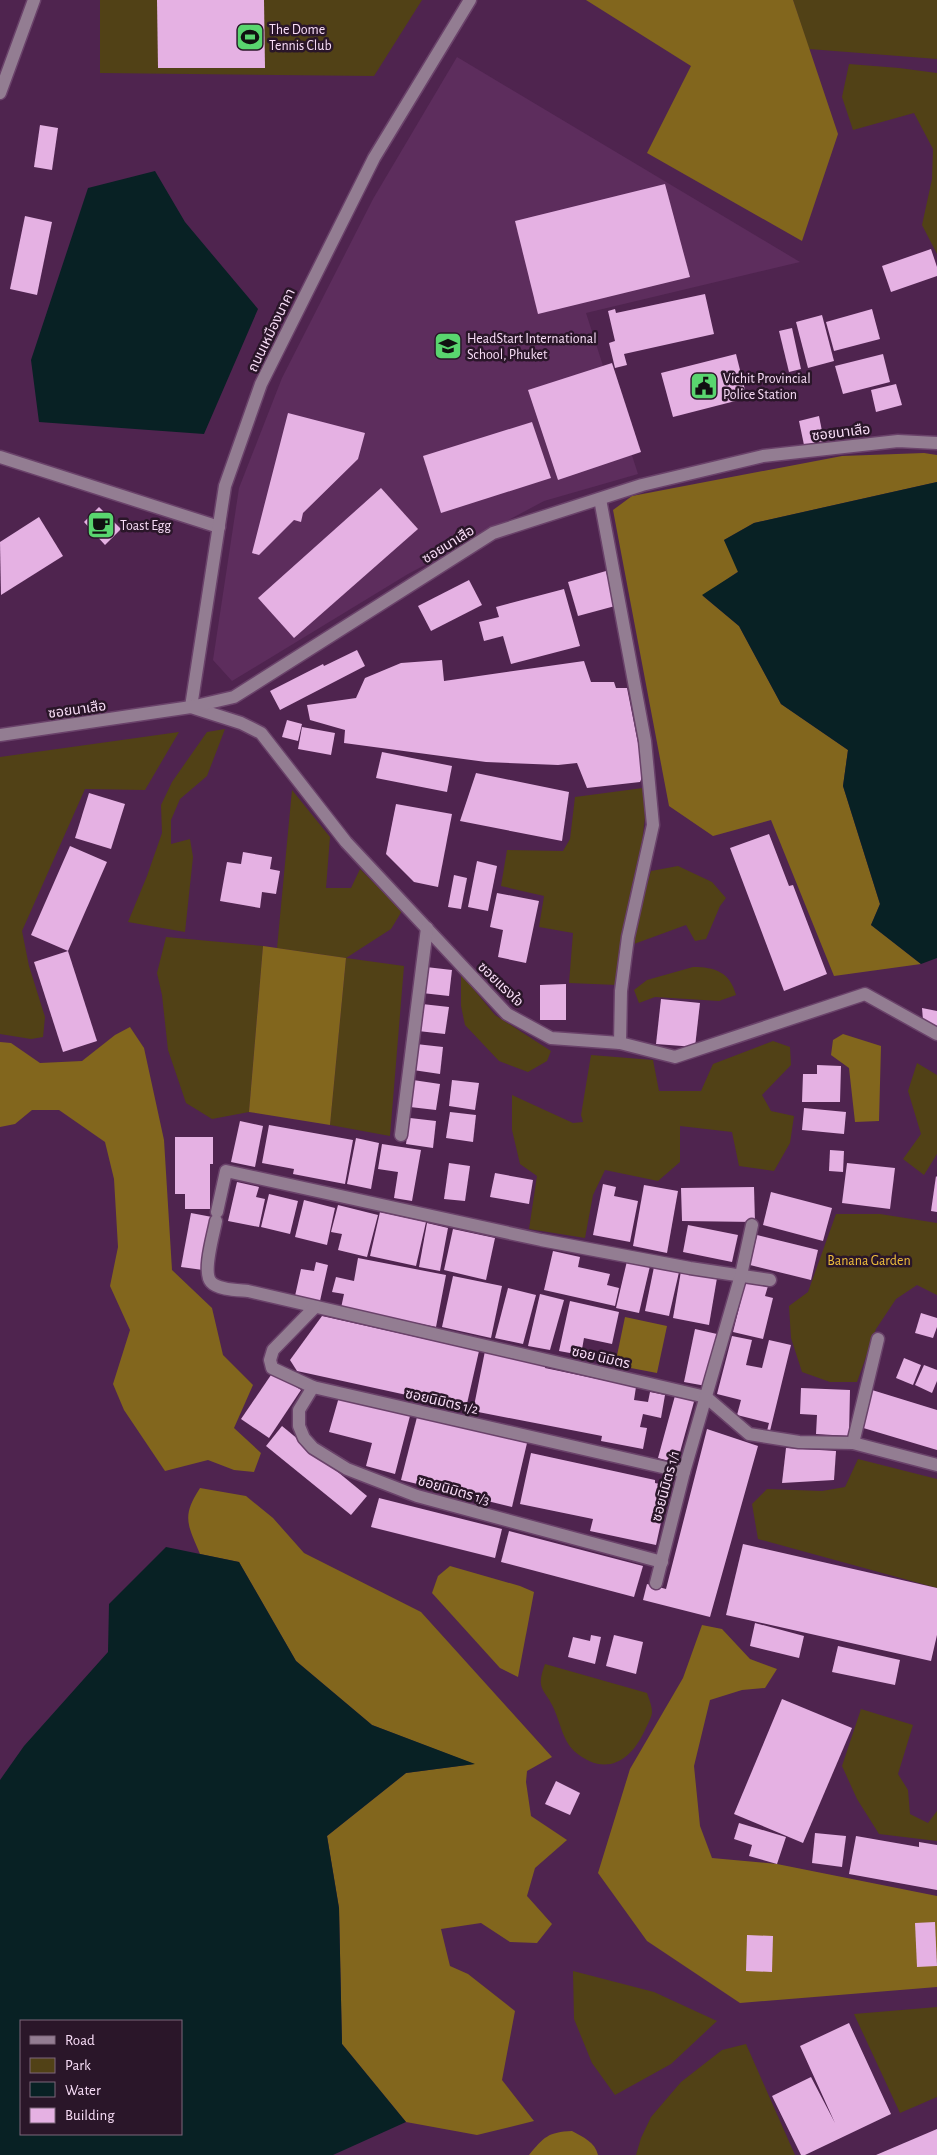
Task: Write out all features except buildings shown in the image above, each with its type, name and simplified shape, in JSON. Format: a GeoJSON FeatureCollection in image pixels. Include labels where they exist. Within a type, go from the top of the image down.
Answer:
{"type":"FeatureCollection","features":[{"type":"Feature","properties":{"kind":"street"},"geometry":{"type":"LineString","coordinates":[[0,93],[34,0]]}},
{"type":"Feature","properties":{"kind":"street","name":"ถนนเหมืองนาคา"},"geometry":{"type":"LineString","coordinates":[[191,707],[225,486],[261,384],[374,158],[470,0]]}},
{"type":"Feature","properties":{"kind":"street","name":"ซอยนาเสือ"},"geometry":{"type":"LineString","coordinates":[[0,735],[191,707],[234,697],[493,533],[642,485],[764,456],[898,440],[937,443]]}},
{"type":"Feature","properties":{"kind":"street"},"geometry":{"type":"LineString","coordinates":[[0,457],[219,527]]}},
{"type":"Feature","properties":{"kind":"street"},"geometry":{"type":"LineString","coordinates":[[600,499],[645,741],[653,825],[628,936],[621,991],[620,1043]]}},
{"type":"Feature","properties":{"kind":"street","name":"ซอยแรงใจ"},"geometry":{"type":"LineString","coordinates":[[191,707],[241,723],[261,734],[346,842],[507,1014],[551,1038],[620,1043],[675,1057],[865,994],[937,1034]]}},
{"type":"Feature","properties":{"kind":"street"},"geometry":{"type":"LineString","coordinates":[[401,1135],[427,928]]}},
{"type":"Feature","properties":{"kind":"street","name":"ซอย นิมิตร"},"geometry":{"type":"LineString","coordinates":[[741,1275],[690,1268],[541,1240],[226,1171],[208,1262],[210,1282],[218,1286],[248,1291],[314,1308],[706,1396],[749,1434],[799,1442],[853,1443],[937,1465]]}},
{"type":"Feature","properties":{"kind":"street","name":"ซอยนิมิตร 1/1"},"geometry":{"type":"LineString","coordinates":[[656,1583],[684,1472],[741,1275],[752,1226]]}},
{"type":"Feature","properties":{"kind":"street"},"geometry":{"type":"LineString","coordinates":[[741,1275],[770,1280]]}},
{"type":"Feature","properties":{"kind":"street","name":"ซอยนิมิตร 1/2"},"geometry":{"type":"LineString","coordinates":[[314,1308],[274,1350],[270,1360],[272,1368],[313,1387],[684,1472]]}},
{"type":"Feature","properties":{"kind":"street"},"geometry":{"type":"LineString","coordinates":[[853,1443],[878,1339]]}},
{"type":"Feature","properties":{"kind":"street","name":"ซอยนิมิตร 1/3"},"geometry":{"type":"LineString","coordinates":[[313,1387],[299,1410],[299,1426],[304,1438],[313,1448],[347,1469],[417,1496],[662,1562]]}},
{"type":"Feature","properties":{"kind":"shaded area"},"geometry":{"type":"Polygon","coordinates":[[[586,0],[793,0],[838,134],[802,241],[647,153],[691,66],[586,0]]]}},
{"type":"Feature","properties":{"kind":"shaded area","name":"HeadStart International School, Phuket"},"geometry":{"type":"Polygon","coordinates":[[[457,57],[800,262],[586,313],[638,474],[544,501],[408,574],[232,681],[213,660],[239,488],[282,378],[373,199],[457,57]]]}},
{"type":"Feature","properties":{"kind":"shaded area"},"geometry":{"type":"Polygon","coordinates":[[[924,453],[937,455],[937,482],[754,523],[724,540],[739,571],[703,596],[739,626],[781,704],[848,750],[843,786],[880,904],[871,925],[921,964],[834,976],[771,820],[713,836],[669,806],[613,510],[632,496],[842,456],[924,453]]]}},
{"type":"Feature","properties":{"kind":"shaded area"},"geometry":{"type":"Polygon","coordinates":[[[263,946],[346,958],[330,1125],[249,1112],[263,946]]]}},
{"type":"Feature","properties":{"kind":"shaded area"},"geometry":{"type":"Polygon","coordinates":[[[130,1027],[144,1048],[164,1140],[172,1270],[212,1308],[223,1355],[253,1385],[234,1428],[261,1453],[254,1472],[234,1470],[208,1460],[165,1471],[124,1410],[113,1384],[130,1330],[110,1286],[118,1247],[114,1179],[105,1142],[59,1110],[32,1110],[15,1124],[0,1127],[0,1042],[11,1043],[40,1063],[82,1061],[115,1035],[130,1027]]]}},
{"type":"Feature","properties":{"kind":"shaded area"},"geometry":{"type":"Polygon","coordinates":[[[843,1034],[881,1046],[879,1121],[855,1122],[849,1068],[831,1055],[833,1040],[843,1034]]]}},
{"type":"Feature","properties":{"kind":"shaded area"},"geometry":{"type":"Polygon","coordinates":[[[625,1317],[667,1326],[657,1373],[615,1365],[625,1317]]]}},
{"type":"Feature","properties":{"kind":"shaded area"},"geometry":{"type":"Polygon","coordinates":[[[200,1488],[246,1496],[273,1518],[304,1553],[421,1612],[552,1757],[527,1771],[526,1782],[531,1816],[567,1840],[535,1868],[527,1896],[552,1924],[537,1943],[510,1942],[481,1923],[441,1929],[450,1966],[468,1974],[515,2011],[502,2080],[534,2121],[477,2135],[406,2122],[342,2044],[339,1908],[327,1836],[406,1773],[474,1764],[372,1725],[296,1661],[239,1562],[200,1554],[192,1536],[188,1514],[190,1506],[200,1488]]]}},
{"type":"Feature","properties":{"kind":"shaded area"},"geometry":{"type":"Polygon","coordinates":[[[450,1566],[520,1586],[534,1592],[518,1677],[500,1668],[432,1593],[438,1576],[450,1566]]]}},
{"type":"Feature","properties":{"kind":"shaded area"},"geometry":{"type":"Polygon","coordinates":[[[702,1625],[722,1629],[750,1659],[777,1669],[765,1688],[742,1690],[710,1700],[694,1766],[700,1826],[712,1858],[777,1864],[937,1896],[937,1987],[740,2003],[647,1941],[598,1873],[630,1769],[683,1678],[702,1625]]]}},
{"type":"Feature","properties":{"kind":"shaded area"},"geometry":{"type":"Polygon","coordinates":[[[572,2131],[591,2143],[598,2155],[529,2155],[552,2134],[572,2131]]]}},
{"type":"Feature","properties":{"kind":"green space","name":"The Dome Tennis Club"},"geometry":{"type":"Polygon","coordinates":[[[100,0],[422,0],[374,76],[100,73],[100,0]]]}},
{"type":"Feature","properties":{"kind":"green space"},"geometry":{"type":"Polygon","coordinates":[[[793,0],[937,0],[937,59],[809,49],[793,0]]]}},
{"type":"Feature","properties":{"kind":"green space"},"geometry":{"type":"Polygon","coordinates":[[[849,64],[937,73],[937,254],[922,225],[932,179],[933,149],[914,113],[853,130],[842,97],[849,64]]]}},
{"type":"Feature","properties":{"kind":"green space"},"geometry":{"type":"Polygon","coordinates":[[[225,729],[207,776],[180,799],[171,820],[171,844],[190,839],[193,857],[185,932],[128,922],[162,833],[161,805],[172,782],[207,732],[225,729]]]}},
{"type":"Feature","properties":{"kind":"green space"},"geometry":{"type":"Polygon","coordinates":[[[179,732],[145,790],[85,789],[22,931],[29,966],[45,1017],[43,1037],[31,1039],[0,1034],[0,757],[179,732]]]}},
{"type":"Feature","properties":{"kind":"green space"},"geometry":{"type":"Polygon","coordinates":[[[643,788],[645,817],[642,842],[630,894],[617,985],[569,983],[573,933],[539,927],[544,896],[501,886],[507,850],[563,851],[570,839],[575,797],[643,788]]]}},
{"type":"Feature","properties":{"kind":"green space"},"geometry":{"type":"Polygon","coordinates":[[[292,790],[330,837],[326,888],[351,888],[360,869],[402,911],[391,929],[346,958],[277,948],[292,790]]]}},
{"type":"Feature","properties":{"kind":"green space"},"geometry":{"type":"Polygon","coordinates":[[[678,866],[712,882],[726,898],[720,906],[706,939],[695,941],[686,925],[634,944],[639,912],[651,871],[678,866]]]}},
{"type":"Feature","properties":{"kind":"green space"},"geometry":{"type":"Polygon","coordinates":[[[166,937],[263,946],[249,1112],[212,1119],[186,1103],[168,1050],[162,995],[157,973],[166,937]]]}},
{"type":"Feature","properties":{"kind":"green space"},"geometry":{"type":"Polygon","coordinates":[[[346,958],[404,966],[390,1136],[330,1125],[346,958]]]}},
{"type":"Feature","properties":{"kind":"green space"},"geometry":{"type":"Polygon","coordinates":[[[693,967],[708,968],[720,972],[730,981],[736,995],[719,1001],[655,997],[639,1003],[634,990],[647,980],[693,967]]]}},
{"type":"Feature","properties":{"kind":"green space"},"geometry":{"type":"Polygon","coordinates":[[[461,974],[495,1015],[551,1051],[547,1061],[528,1072],[499,1061],[465,1025],[461,1006],[461,974]]]}},
{"type":"Feature","properties":{"kind":"green space"},"geometry":{"type":"Polygon","coordinates":[[[773,1041],[790,1047],[791,1065],[762,1095],[771,1111],[794,1116],[790,1143],[774,1171],[739,1166],[732,1132],[680,1126],[680,1162],[658,1181],[605,1170],[593,1195],[585,1238],[529,1229],[537,1176],[520,1164],[512,1130],[512,1095],[573,1123],[583,1122],[581,1115],[591,1055],[653,1060],[659,1091],[701,1091],[713,1064],[773,1041]]]}},
{"type":"Feature","properties":{"kind":"green space"},"geometry":{"type":"Polygon","coordinates":[[[917,1063],[937,1075],[937,1154],[924,1175],[903,1159],[921,1134],[908,1091],[917,1063]]]}},
{"type":"Feature","properties":{"kind":"green space","name":"Banana Garden"},"geometry":{"type":"Polygon","coordinates":[[[836,1214],[880,1214],[937,1223],[937,1295],[917,1285],[896,1299],[876,1329],[857,1382],[830,1382],[802,1372],[791,1338],[789,1306],[808,1292],[836,1214]]]}},
{"type":"Feature","properties":{"kind":"green space"},"geometry":{"type":"Polygon","coordinates":[[[858,1459],[937,1479],[937,1588],[758,1539],[752,1504],[767,1489],[822,1491],[845,1487],[858,1459]]]}},
{"type":"Feature","properties":{"kind":"green space"},"geometry":{"type":"Polygon","coordinates":[[[545,1664],[647,1693],[652,1707],[652,1714],[632,1751],[615,1763],[606,1764],[585,1759],[570,1747],[551,1702],[542,1689],[541,1679],[545,1664]]]}},
{"type":"Feature","properties":{"kind":"green space"},"geometry":{"type":"Polygon","coordinates":[[[861,1709],[913,1725],[898,1774],[908,1790],[910,1814],[928,1823],[937,1811],[937,1841],[879,1834],[857,1799],[842,1766],[861,1709]]]}},
{"type":"Feature","properties":{"kind":"green space"},"geometry":{"type":"Polygon","coordinates":[[[573,1971],[654,1992],[717,2021],[671,2064],[615,2095],[592,2063],[574,2019],[573,1971]]]}},
{"type":"Feature","properties":{"kind":"green space"},"geometry":{"type":"Polygon","coordinates":[[[937,2007],[937,2097],[900,2113],[854,2014],[937,2007]]]}},
{"type":"Feature","properties":{"kind":"green space"},"geometry":{"type":"Polygon","coordinates":[[[746,2044],[795,2155],[636,2155],[641,2138],[651,2117],[681,2082],[722,2050],[746,2044]]]}},
{"type":"Feature","properties":{"kind":"water"},"geometry":{"type":"Polygon","coordinates":[[[155,171],[185,222],[258,309],[204,434],[39,422],[31,360],[88,188],[155,171]]]}},
{"type":"Feature","properties":{"kind":"water"},"geometry":{"type":"Polygon","coordinates":[[[937,482],[937,958],[921,964],[871,925],[880,904],[843,786],[848,750],[781,704],[739,626],[702,595],[738,572],[724,540],[754,523],[937,482]]]}},
{"type":"Feature","properties":{"kind":"water"},"geometry":{"type":"Polygon","coordinates":[[[166,1547],[239,1562],[296,1661],[372,1725],[475,1764],[406,1773],[327,1836],[339,1908],[342,2044],[406,2122],[333,2155],[0,2155],[0,1780],[24,1746],[108,1652],[109,1604],[166,1547]]]}},
{"type":"Feature","properties":{"kind":"place","name":"The Dome Tennis Club"},"geometry":{"type":"Point","coordinates":[250,37]}},
{"type":"Feature","properties":{"kind":"place","name":"HeadStart International School, Phuket"},"geometry":{"type":"Point","coordinates":[448,346]}},
{"type":"Feature","properties":{"kind":"place","name":"Vichit Provincial Police Station"},"geometry":{"type":"Point","coordinates":[704,386]}},
{"type":"Feature","properties":{"kind":"place","name":"Toast Egg"},"geometry":{"type":"Point","coordinates":[101,525]}}]}
